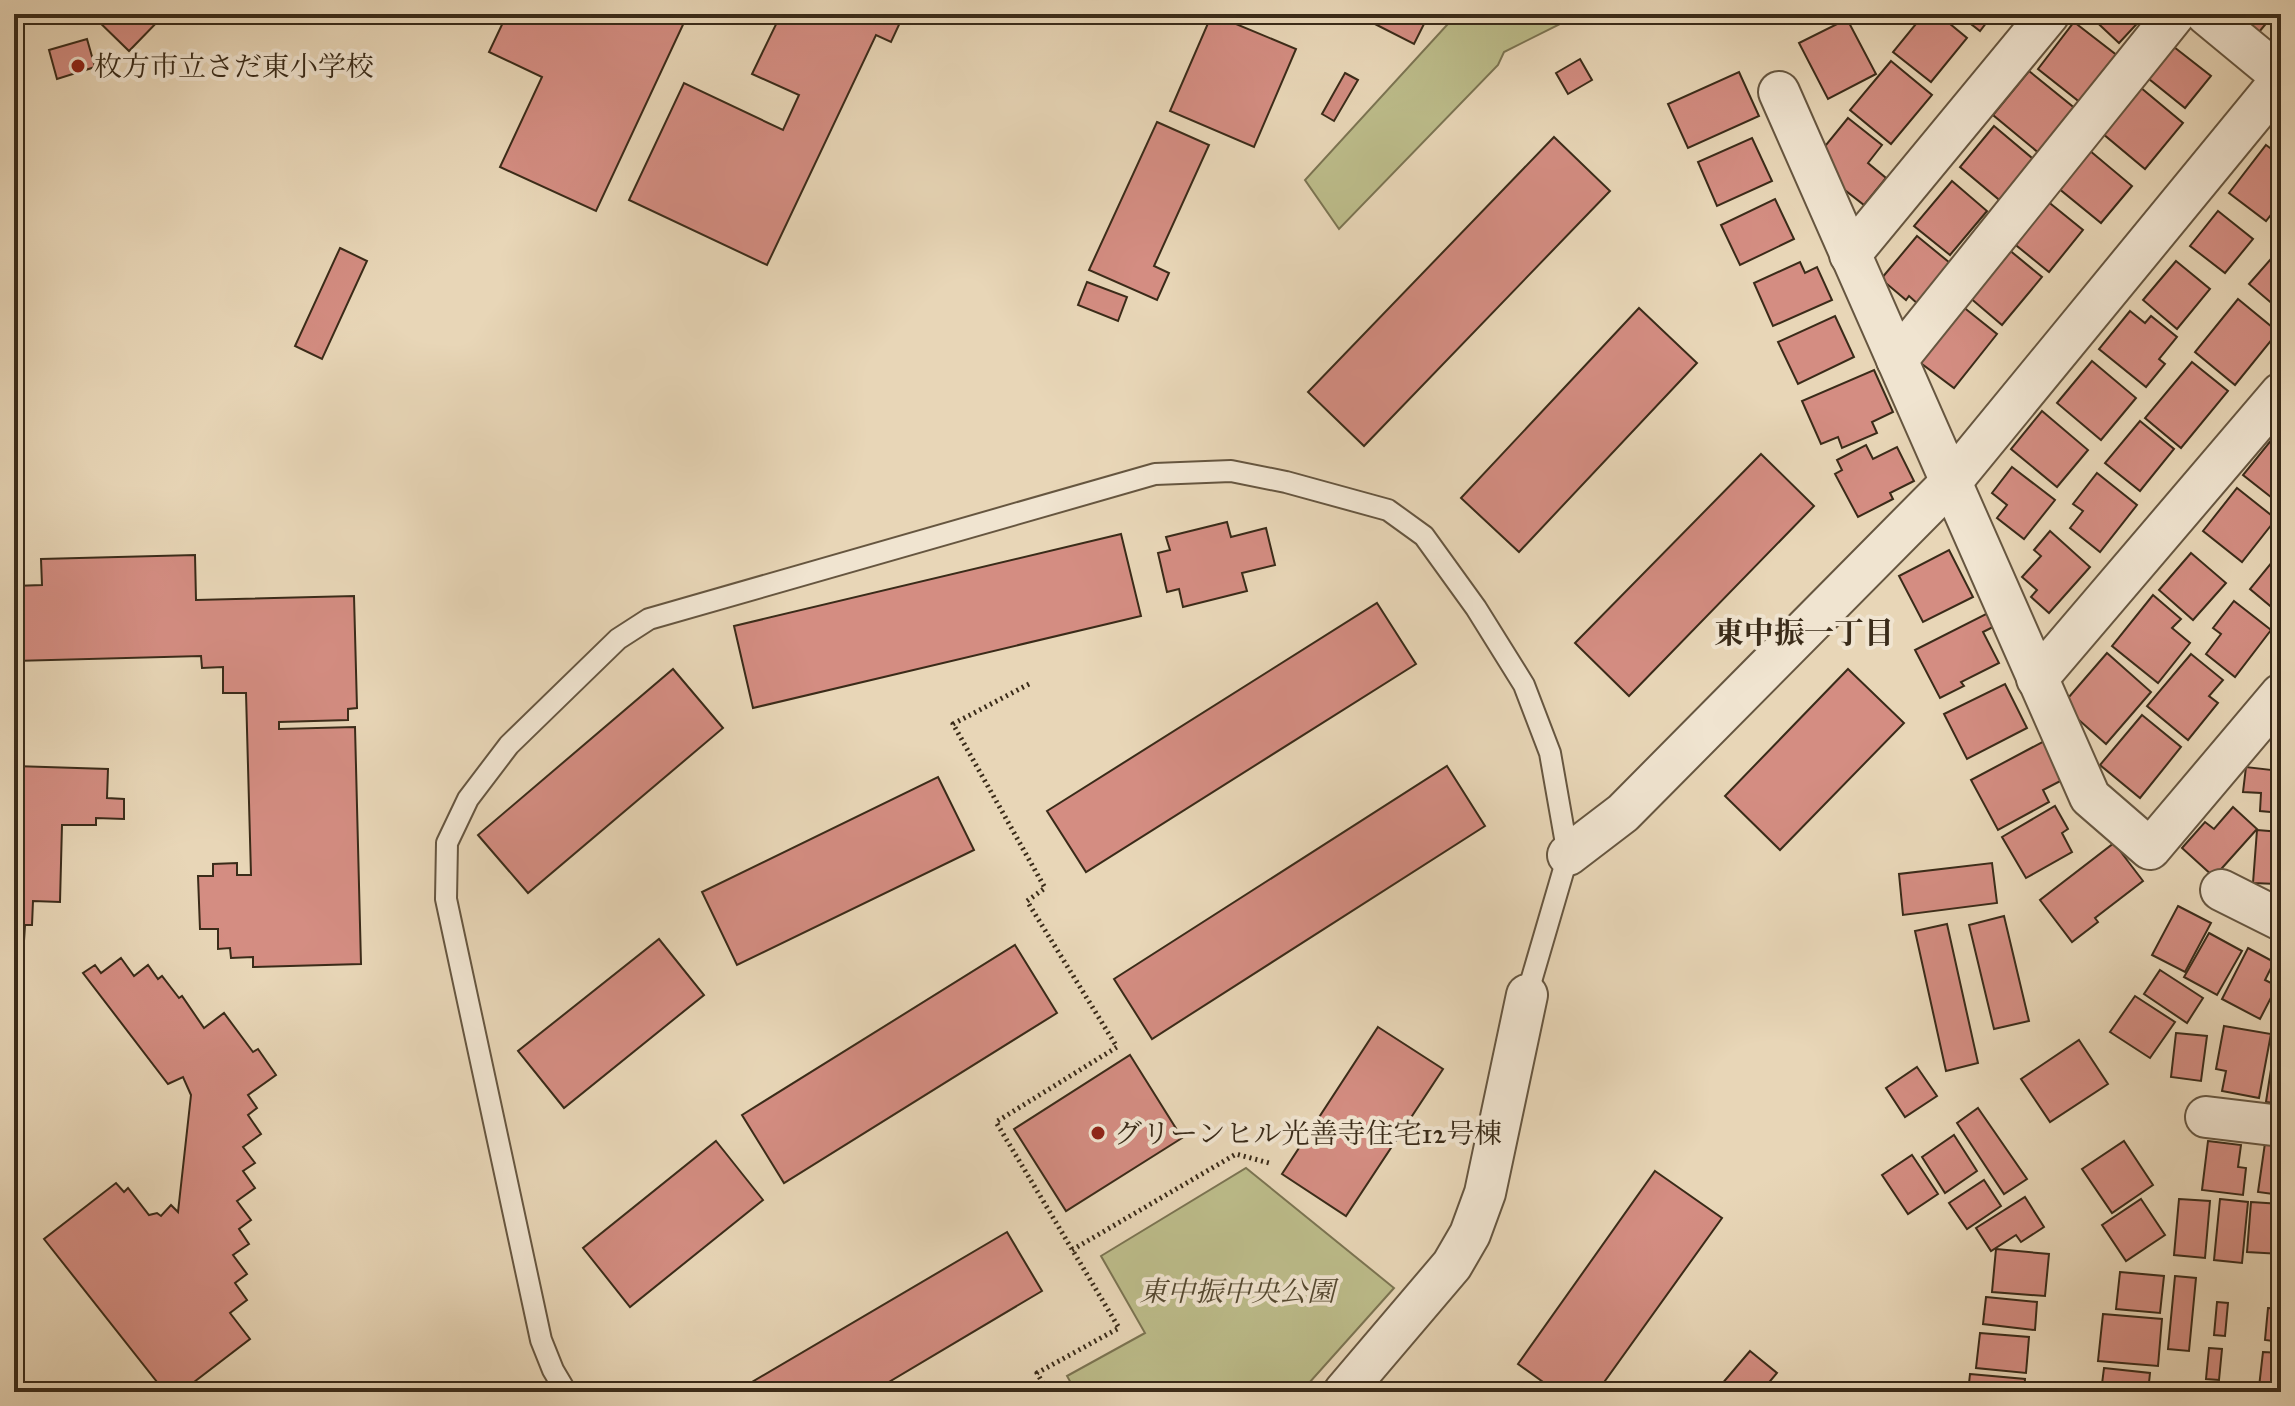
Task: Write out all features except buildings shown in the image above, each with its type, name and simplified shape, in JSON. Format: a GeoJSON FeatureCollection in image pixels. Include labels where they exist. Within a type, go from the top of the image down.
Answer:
{"type":"FeatureCollection","features":[{"type":"Feature","properties":{"kind":"street"},"geometry":{"type":"LineString","coordinates":[[1850,255],[2049,14]]}},
{"type":"Feature","properties":{"kind":"street"},"geometry":{"type":"LineString","coordinates":[[1897,360],[2175,14]]}},
{"type":"Feature","properties":{"kind":"street"},"geometry":{"type":"LineString","coordinates":[[1568,855],[1623,813],[1951,482],[2281,78],[2206,14]]}},
{"type":"Feature","properties":{"kind":"street"},"geometry":{"type":"LineString","coordinates":[[1779,92],[2090,797],[2150,849],[2273,716]]}},
{"type":"Feature","properties":{"kind":"street"},"geometry":{"type":"LineString","coordinates":[[2037,679],[2281,393]]}},
{"type":"Feature","properties":{"kind":"street"},"geometry":{"type":"LineString","coordinates":[[2221,890],[2281,920]]}},
{"type":"Feature","properties":{"kind":"street"},"geometry":{"type":"LineString","coordinates":[[1344,1392],[1452,1265],[1470,1234],[1485,1193],[1527,995]]}},
{"type":"Feature","properties":{"kind":"street"},"geometry":{"type":"LineString","coordinates":[[2206,1117],[2281,1126]]}},
{"type":"Feature","properties":{"kind":"lane"},"geometry":{"type":"LineString","coordinates":[[566,1392],[541,1340],[446,899],[447,843],[468,799],[509,745],[618,639],[649,619],[1155,474],[1231,471],[1286,482],[1388,510],[1424,536],[1476,608],[1524,685],[1550,753],[1568,855],[1527,995]]}},
{"type":"Feature","properties":{"kind":"path"},"geometry":{"type":"LineString","coordinates":[[1029,684],[953,724],[1045,888],[1027,901],[1117,1047],[996,1122],[1119,1328],[1037,1373],[1048,1392]]}},
{"type":"Feature","properties":{"kind":"path"},"geometry":{"type":"LineString","coordinates":[[1072,1250],[1236,1154],[1269,1163]]}},
{"type":"Feature","properties":{"kind":"green space"},"geometry":{"type":"Polygon","coordinates":[[[1457,14],[1580,14],[1504,52],[1498,65],[1339,229],[1305,180],[1457,14]]]}},
{"type":"Feature","properties":{"kind":"green space","name":"東中振中央公園"},"geometry":{"type":"Polygon","coordinates":[[[1246,1168],[1394,1288],[1301,1392],[1076,1392],[1067,1376],[1145,1333],[1101,1256],[1246,1168]]]}},
{"type":"Feature","properties":{"kind":"place","name":"枚方市立さだ東小学校"},"geometry":{"type":"Point","coordinates":[78,66]}},
{"type":"Feature","properties":{"kind":"place","name":"グリーンヒル光善寺住宅12号棟"},"geometry":{"type":"Point","coordinates":[1098,1133]}},
{"type":"Feature","properties":{"kind":"district","name":"東中振一丁目"},"geometry":{"type":"Point","coordinates":[1804,633]}}]}
